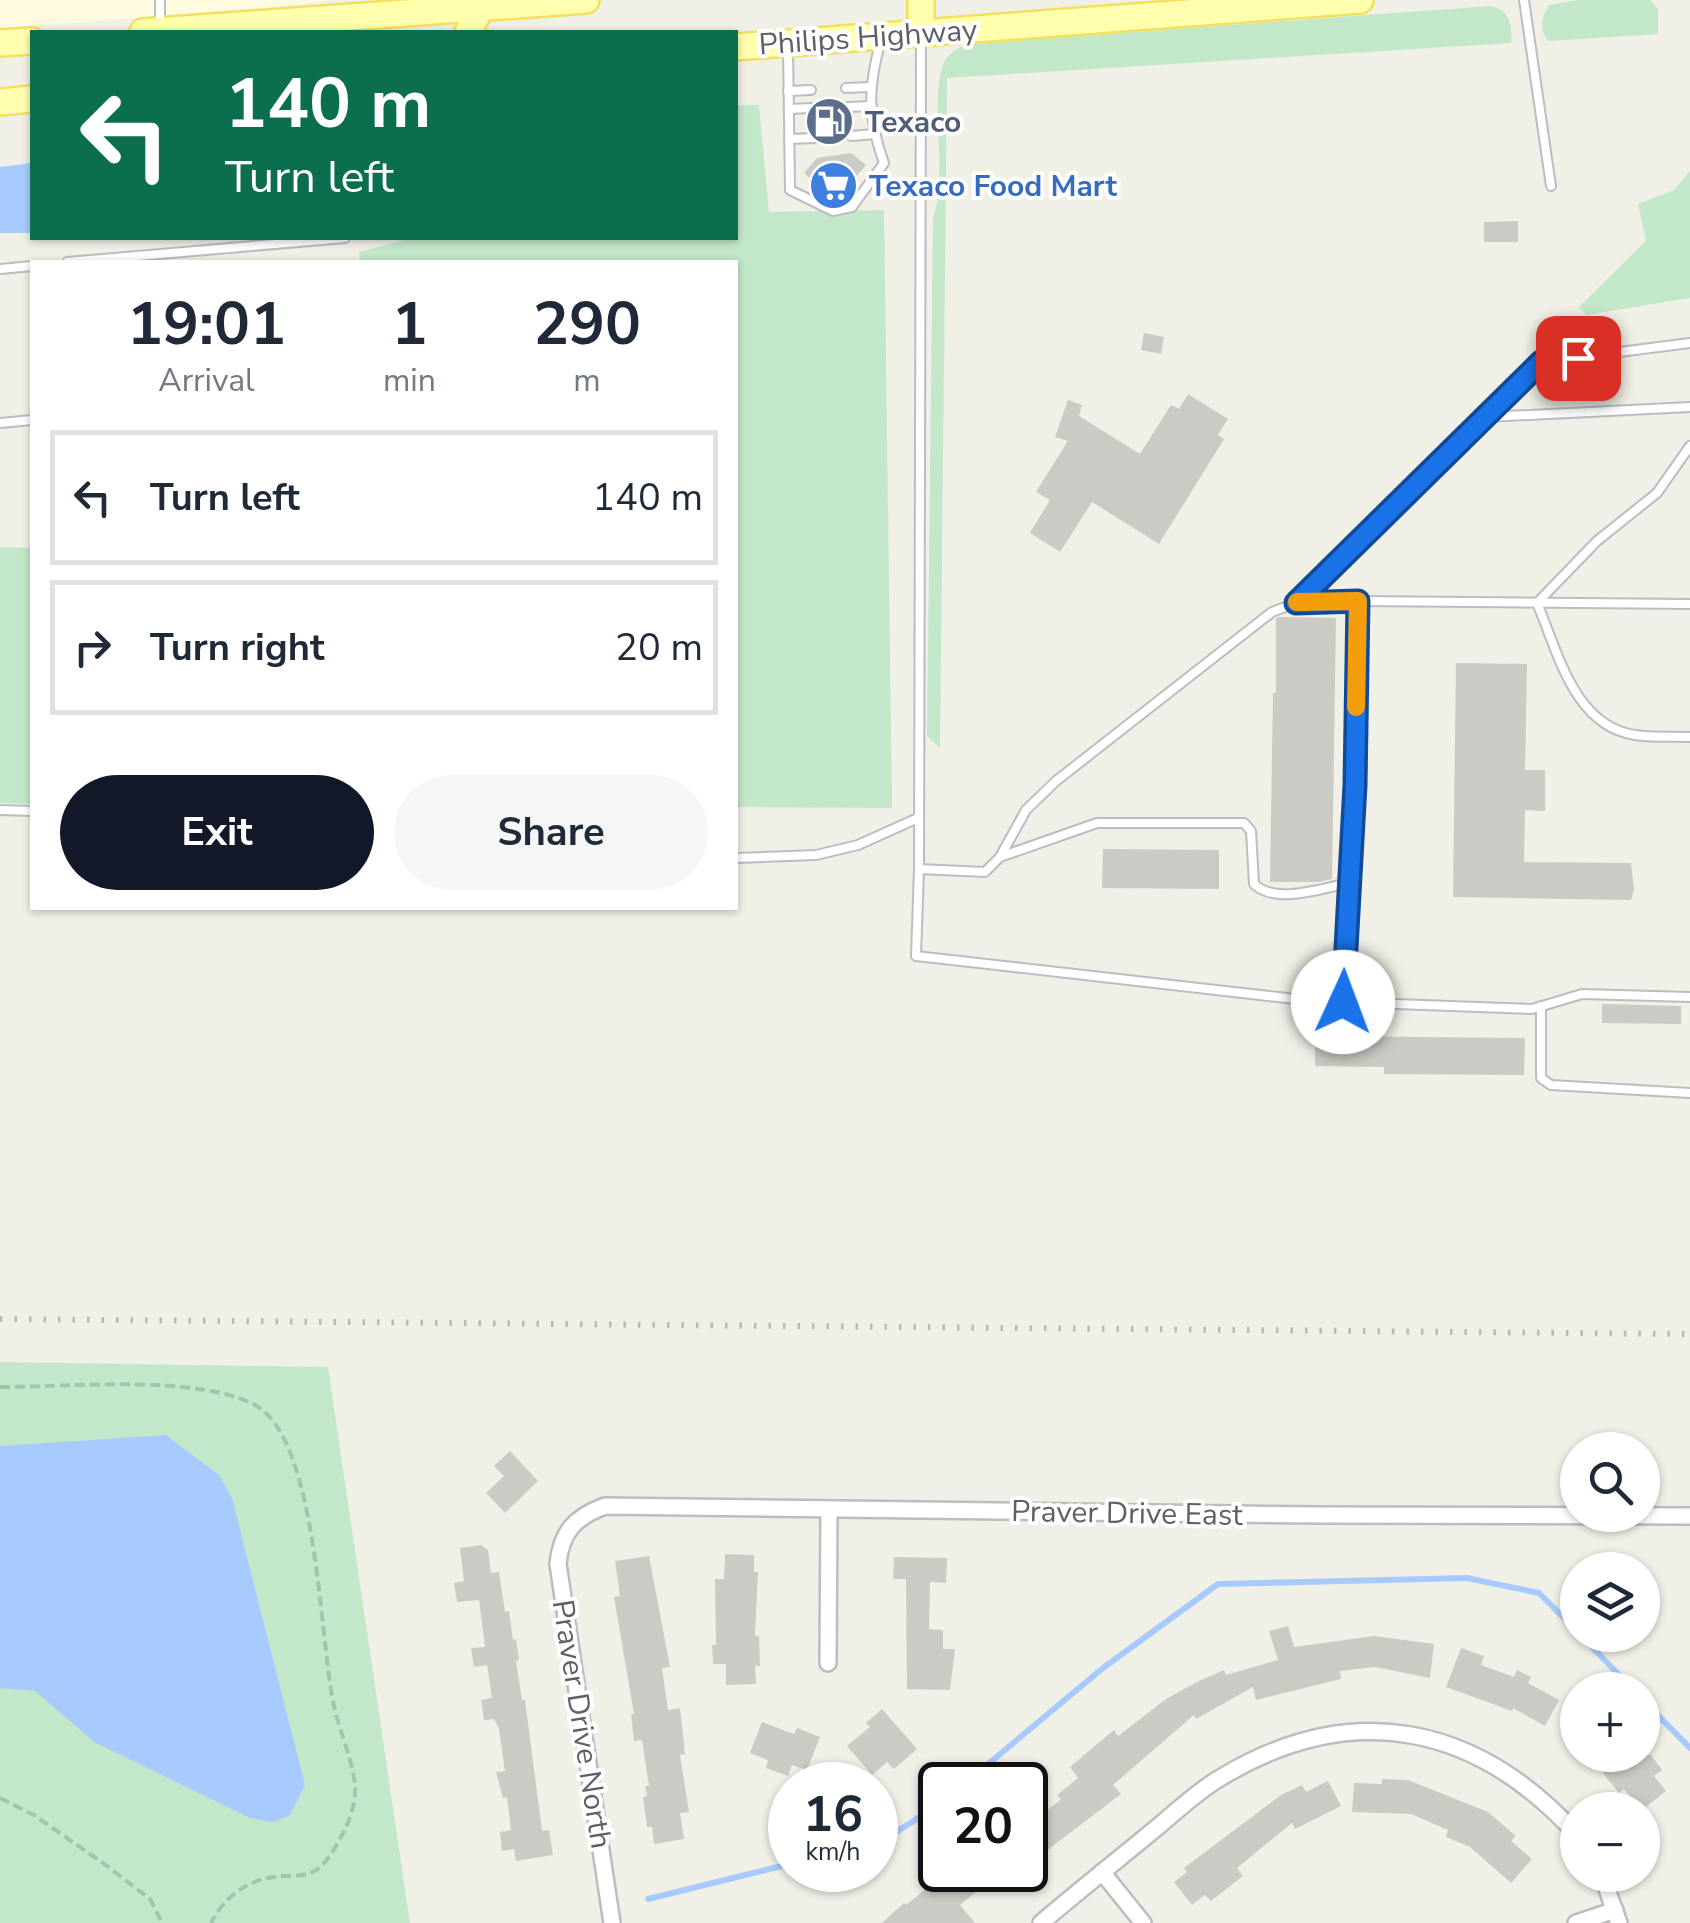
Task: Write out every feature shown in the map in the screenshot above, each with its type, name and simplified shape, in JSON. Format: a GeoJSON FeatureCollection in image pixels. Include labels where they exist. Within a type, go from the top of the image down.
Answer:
{"type":"FeatureCollection","features":[{"type":"Feature","properties":{"kind":"main road"},"geometry":{"type":"LineString","coordinates":[[169,30],[280,17],[442,14],[482,3],[586,0]]}},
{"type":"Feature","properties":{"kind":"main road"},"geometry":{"type":"LineString","coordinates":[[921,0],[921,33]]}},
{"type":"Feature","properties":{"kind":"main road","name":"Philips Highway"},"geometry":{"type":"LineString","coordinates":[[738,46],[1360,0]]}},
{"type":"Feature","properties":{"kind":"main road"},"geometry":{"type":"LineString","coordinates":[[469,30],[482,3]]}},
{"type":"Feature","properties":{"kind":"main road"},"geometry":{"type":"LineString","coordinates":[[0,43],[30,40]]}},
{"type":"Feature","properties":{"kind":"main road"},"geometry":{"type":"LineString","coordinates":[[0,102],[30,99]]}},
{"type":"Feature","properties":{"kind":"street","name":"Praver Drive East"},"geometry":{"type":"LineString","coordinates":[[570,1526],[584,1514],[604,1506],[1690,1516]]}},
{"type":"Feature","properties":{"kind":"street"},"geometry":{"type":"LineString","coordinates":[[828,1663],[829,1509]]}},
{"type":"Feature","properties":{"kind":"street","name":"Praver Drive North"},"geometry":{"type":"LineString","coordinates":[[570,1526],[560,1545],[558,1564],[612,1923]]}},
{"type":"Feature","properties":{"kind":"street"},"geometry":{"type":"LineString","coordinates":[[1041,1923],[1201,1792],[1249,1761],[1316,1737],[1353,1732],[1412,1736],[1473,1753],[1519,1780],[1560,1819]]}},
{"type":"Feature","properties":{"kind":"street"},"geometry":{"type":"LineString","coordinates":[[1102,1872],[1143,1923]]}},
{"type":"Feature","properties":{"kind":"street"},"geometry":{"type":"LineString","coordinates":[[1576,1923],[1617,1917],[1608,1892]]}},
{"type":"Feature","properties":{"kind":"lane"},"geometry":{"type":"LineString","coordinates":[[160,0],[160,30]]}},
{"type":"Feature","properties":{"kind":"lane"},"geometry":{"type":"LineString","coordinates":[[1524,0],[1551,186]]}},
{"type":"Feature","properties":{"kind":"lane"},"geometry":{"type":"LineString","coordinates":[[921,33],[920,870],[916,956],[1343,1002],[1532,1009],[1582,994],[1690,996]]}},
{"type":"Feature","properties":{"kind":"lane"},"geometry":{"type":"LineString","coordinates":[[788,43],[790,190],[833,211],[852,207],[884,162],[875,134],[870,87],[883,36]]}},
{"type":"Feature","properties":{"kind":"lane"},"geometry":{"type":"LineString","coordinates":[[846,88],[870,87]]}},
{"type":"Feature","properties":{"kind":"lane"},"geometry":{"type":"LineString","coordinates":[[788,91],[811,90]]}},
{"type":"Feature","properties":{"kind":"lane"},"geometry":{"type":"LineString","coordinates":[[848,107],[872,106]]}},
{"type":"Feature","properties":{"kind":"lane"},"geometry":{"type":"LineString","coordinates":[[788,109],[812,108]]}},
{"type":"Feature","properties":{"kind":"lane"},"geometry":{"type":"LineString","coordinates":[[851,136],[875,134]]}},
{"type":"Feature","properties":{"kind":"lane"},"geometry":{"type":"LineString","coordinates":[[789,139],[816,138]]}},
{"type":"Feature","properties":{"kind":"lane"},"geometry":{"type":"LineString","coordinates":[[131,260],[326,240]]}},
{"type":"Feature","properties":{"kind":"lane"},"geometry":{"type":"LineString","coordinates":[[0,269],[30,266]]}},
{"type":"Feature","properties":{"kind":"lane"},"geometry":{"type":"LineString","coordinates":[[1296,603],[1541,362],[1690,343]]}},
{"type":"Feature","properties":{"kind":"lane"},"geometry":{"type":"LineString","coordinates":[[1486,417],[1690,406]]}},
{"type":"Feature","properties":{"kind":"lane"},"geometry":{"type":"LineString","coordinates":[[0,423],[30,420]]}},
{"type":"Feature","properties":{"kind":"lane"},"geometry":{"type":"LineString","coordinates":[[1537,603],[1597,541],[1658,493],[1690,446]]}},
{"type":"Feature","properties":{"kind":"lane"},"geometry":{"type":"LineString","coordinates":[[1343,1002],[1358,601]]}},
{"type":"Feature","properties":{"kind":"lane"},"geometry":{"type":"LineString","coordinates":[[920,870],[986,872],[1000,858],[1026,810],[1056,781],[1272,612],[1296,603],[1690,604]]}},
{"type":"Feature","properties":{"kind":"lane"},"geometry":{"type":"LineString","coordinates":[[1537,603],[1576,694],[1601,724],[1633,735],[1690,737]]}},
{"type":"Feature","properties":{"kind":"lane"},"geometry":{"type":"LineString","coordinates":[[0,810],[30,810]]}},
{"type":"Feature","properties":{"kind":"lane"},"geometry":{"type":"LineString","coordinates":[[738,858],[816,855],[858,846],[918,818]]}},
{"type":"Feature","properties":{"kind":"lane"},"geometry":{"type":"LineString","coordinates":[[1000,858],[1097,823],[1244,823],[1251,831],[1254,884],[1261,891],[1274,896],[1350,883]]}},
{"type":"Feature","properties":{"kind":"lane"},"geometry":{"type":"LineString","coordinates":[[1541,1006],[1541,1078],[1551,1085],[1690,1093]]}},
{"type":"Feature","properties":{"kind":"path"},"geometry":{"type":"LineString","coordinates":[[0,1387],[192,1386],[230,1394],[259,1407],[276,1423],[294,1459],[311,1537],[333,1704],[356,1792],[340,1840],[318,1870],[248,1882],[219,1908],[211,1923]]}},
{"type":"Feature","properties":{"kind":"path"},"geometry":{"type":"LineString","coordinates":[[0,1798],[34,1815],[104,1863],[150,1899],[162,1923]]}},
{"type":"Feature","properties":{"kind":"shaded area"},"geometry":{"type":"Polygon","coordinates":[[[0,0],[332,0],[240,11],[0,28],[0,0]]]}},
{"type":"Feature","properties":{"kind":"green space"},"geometry":{"type":"Polygon","coordinates":[[[1577,0],[1651,0],[1658,10],[1658,34],[1549,41],[1542,23],[1549,5],[1577,0]]]}},
{"type":"Feature","properties":{"kind":"green space"},"geometry":{"type":"Polygon","coordinates":[[[1491,6],[1509,20],[1511,43],[947,78],[940,748],[927,736],[933,219],[939,182],[938,89],[947,58],[967,44],[1491,6]]]}},
{"type":"Feature","properties":{"kind":"green space"},"geometry":{"type":"Polygon","coordinates":[[[738,105],[759,105],[769,212],[884,210],[892,808],[738,807],[738,260],[360,260],[359,252],[405,240],[738,240],[738,105]]]}},
{"type":"Feature","properties":{"kind":"green space"},"geometry":{"type":"Polygon","coordinates":[[[1690,171],[1690,298],[1586,315],[1579,307],[1646,241],[1638,204],[1674,190],[1690,171]]]}},
{"type":"Feature","properties":{"kind":"green space"},"geometry":{"type":"Polygon","coordinates":[[[0,547],[30,548],[30,804],[0,803],[0,547]]]}},
{"type":"Feature","properties":{"kind":"green space"},"geometry":{"type":"Polygon","coordinates":[[[0,1362],[328,1367],[410,1923],[0,1923],[0,1362]]]}},
{"type":"Feature","properties":{"kind":"water"},"geometry":{"type":"Polygon","coordinates":[[[30,163],[30,233],[0,233],[0,167],[30,163]]]}},
{"type":"Feature","properties":{"kind":"water"},"geometry":{"type":"Polygon","coordinates":[[[166,1435],[219,1475],[232,1498],[305,1785],[290,1815],[273,1822],[250,1818],[94,1742],[35,1691],[0,1688],[0,1446],[166,1435]]]}},
{"type":"Feature","properties":{"kind":"building","name":"Texaco Food Mart"},"geometry":{"type":"Polygon","coordinates":[[[851,153],[866,165],[836,200],[804,173],[817,158],[851,153]]]}},
{"type":"Feature","properties":{"kind":"building"},"geometry":{"type":"Polygon","coordinates":[[[1518,221],[1518,242],[1484,242],[1484,222],[1518,221]]]}},
{"type":"Feature","properties":{"kind":"building"},"geometry":{"type":"Polygon","coordinates":[[[1144,333],[1164,337],[1161,354],[1141,350],[1144,333]]]}},
{"type":"Feature","properties":{"kind":"building"},"geometry":{"type":"Polygon","coordinates":[[[1188,394],[1228,419],[1218,435],[1224,439],[1159,544],[1092,502],[1060,552],[1030,533],[1050,500],[1036,492],[1068,441],[1055,437],[1068,400],[1082,405],[1079,416],[1140,454],[1171,405],[1179,409],[1188,394]]]}},
{"type":"Feature","properties":{"kind":"building"},"geometry":{"type":"Polygon","coordinates":[[[1279,617],[1336,618],[1332,879],[1318,882],[1270,882],[1273,693],[1279,617]]]}},
{"type":"Feature","properties":{"kind":"building"},"geometry":{"type":"Polygon","coordinates":[[[1456,663],[1527,664],[1525,770],[1545,770],[1545,811],[1525,810],[1524,862],[1631,863],[1631,900],[1453,897],[1456,663]]]}},
{"type":"Feature","properties":{"kind":"building"},"geometry":{"type":"Polygon","coordinates":[[[1103,849],[1219,850],[1219,889],[1102,888],[1103,849]]]}},
{"type":"Feature","properties":{"kind":"building"},"geometry":{"type":"Polygon","coordinates":[[[1602,1004],[1681,1006],[1681,1024],[1602,1023],[1602,1004]]]}},
{"type":"Feature","properties":{"kind":"building"},"geometry":{"type":"Polygon","coordinates":[[[1315,1036],[1525,1038],[1524,1075],[1384,1074],[1384,1067],[1315,1066],[1315,1036]]]}},
{"type":"Feature","properties":{"kind":"building"},"geometry":{"type":"Polygon","coordinates":[[[510,1451],[538,1481],[505,1513],[486,1493],[504,1476],[494,1466],[510,1451]]]}},
{"type":"Feature","properties":{"kind":"building"},"geometry":{"type":"Polygon","coordinates":[[[481,1545],[488,1550],[491,1573],[499,1572],[505,1612],[509,1611],[513,1640],[516,1639],[542,1831],[549,1830],[553,1855],[516,1861],[514,1849],[502,1851],[500,1832],[511,1830],[507,1797],[503,1798],[496,1772],[505,1771],[499,1729],[494,1719],[484,1720],[481,1700],[492,1698],[487,1665],[474,1667],[471,1648],[485,1647],[479,1600],[457,1602],[454,1583],[464,1581],[460,1548],[481,1545]]]}},
{"type":"Feature","properties":{"kind":"building"},"geometry":{"type":"Polygon","coordinates":[[[725,1554],[754,1555],[754,1572],[758,1572],[755,1636],[759,1636],[760,1666],[755,1666],[756,1684],[726,1685],[726,1664],[713,1664],[715,1579],[724,1579],[725,1554]]]}},
{"type":"Feature","properties":{"kind":"building"},"geometry":{"type":"Polygon","coordinates":[[[649,1556],[670,1667],[662,1668],[668,1710],[680,1708],[685,1754],[680,1755],[689,1812],[680,1813],[684,1839],[654,1844],[643,1797],[647,1796],[645,1786],[649,1786],[642,1740],[634,1741],[634,1714],[614,1597],[620,1596],[615,1561],[649,1556]]]}},
{"type":"Feature","properties":{"kind":"building"},"geometry":{"type":"Polygon","coordinates":[[[894,1557],[947,1558],[946,1583],[930,1582],[929,1629],[943,1630],[943,1649],[955,1649],[950,1690],[907,1689],[906,1579],[893,1579],[894,1557]]]}},
{"type":"Feature","properties":{"kind":"building"},"geometry":{"type":"Polygon","coordinates":[[[1288,1626],[1294,1647],[1374,1636],[1434,1644],[1430,1678],[1375,1667],[1340,1671],[1341,1679],[1256,1700],[1253,1687],[1196,1719],[1194,1715],[1113,1785],[1121,1794],[1048,1850],[1048,1810],[1061,1799],[1057,1795],[1078,1778],[1070,1767],[1114,1730],[1118,1736],[1166,1699],[1199,1681],[1224,1670],[1226,1675],[1278,1660],[1269,1631],[1288,1626]]]}},
{"type":"Feature","properties":{"kind":"building"},"geometry":{"type":"Polygon","coordinates":[[[1461,1648],[1484,1656],[1481,1665],[1514,1677],[1517,1670],[1531,1677],[1528,1683],[1559,1700],[1545,1726],[1513,1708],[1512,1711],[1446,1687],[1461,1648]]]}},
{"type":"Feature","properties":{"kind":"building"},"geometry":{"type":"Polygon","coordinates":[[[882,1709],[917,1749],[898,1766],[898,1762],[861,1762],[847,1746],[870,1727],[866,1723],[882,1709]]]}},
{"type":"Feature","properties":{"kind":"building"},"geometry":{"type":"Polygon","coordinates":[[[762,1722],[794,1734],[797,1728],[820,1737],[810,1762],[768,1762],[768,1769],[766,1768],[768,1760],[750,1753],[762,1722]]]}},
{"type":"Feature","properties":{"kind":"building"},"geometry":{"type":"Polygon","coordinates":[[[1659,1772],[1654,1776],[1666,1791],[1660,1796],[1660,1792],[1618,1792],[1603,1773],[1659,1772]]]}},
{"type":"Feature","properties":{"kind":"building"},"geometry":{"type":"Polygon","coordinates":[[[1382,1779],[1408,1780],[1488,1812],[1516,1836],[1511,1841],[1532,1859],[1511,1883],[1470,1847],[1446,1837],[1448,1830],[1411,1814],[1352,1812],[1354,1783],[1382,1784],[1382,1779]]]}},
{"type":"Feature","properties":{"kind":"building"},"geometry":{"type":"Polygon","coordinates":[[[1328,1781],[1341,1806],[1295,1829],[1292,1823],[1237,1868],[1243,1876],[1211,1901],[1205,1895],[1192,1905],[1174,1882],[1187,1872],[1184,1868],[1281,1795],[1302,1785],[1306,1792],[1328,1781]]]}},
{"type":"Feature","properties":{"kind":"building"},"geometry":{"type":"Polygon","coordinates":[[[922,1892],[976,1892],[960,1905],[975,1923],[882,1923],[922,1892]]]}},
{"type":"Feature","properties":{"kind":"waterway"},"geometry":{"type":"LineString","coordinates":[[991,1762],[1103,1668],[1218,1584],[1467,1578],[1539,1593],[1560,1614]]}},
{"type":"Feature","properties":{"kind":"waterway"},"geometry":{"type":"LineString","coordinates":[[1597,1652],[1616,1672]]}},
{"type":"Feature","properties":{"kind":"waterway"},"geometry":{"type":"LineString","coordinates":[[1660,1717],[1690,1748]]}},
{"type":"Feature","properties":{"kind":"waterway"},"geometry":{"type":"LineString","coordinates":[[898,1831],[918,1818]]}},
{"type":"Feature","properties":{"kind":"waterway"},"geometry":{"type":"LineString","coordinates":[[648,1899],[768,1869]]}},
{"type":"Feature","properties":{"kind":"railway"},"geometry":{"type":"LineString","coordinates":[[0,1319],[1690,1334]]}},
{"type":"Feature","properties":{"kind":"slow traffic"},"geometry":{"type":"LineString","coordinates":[[1297,602],[1358,601],[1356,707]]}},
{"type":"Feature","properties":{"kind":"place","name":"Texaco"},"geometry":{"type":"Point","coordinates":[830,122]}},
{"type":"Feature","properties":{"kind":"place","name":"Texaco Food Mart"},"geometry":{"type":"Point","coordinates":[834,186]}},
{"type":"Feature","properties":{"kind":"route"},"geometry":{"type":"LineString","coordinates":[[1343,1002],[1355,785],[1358,601],[1296,603],[1541,362],[1578,358]]}}]}
